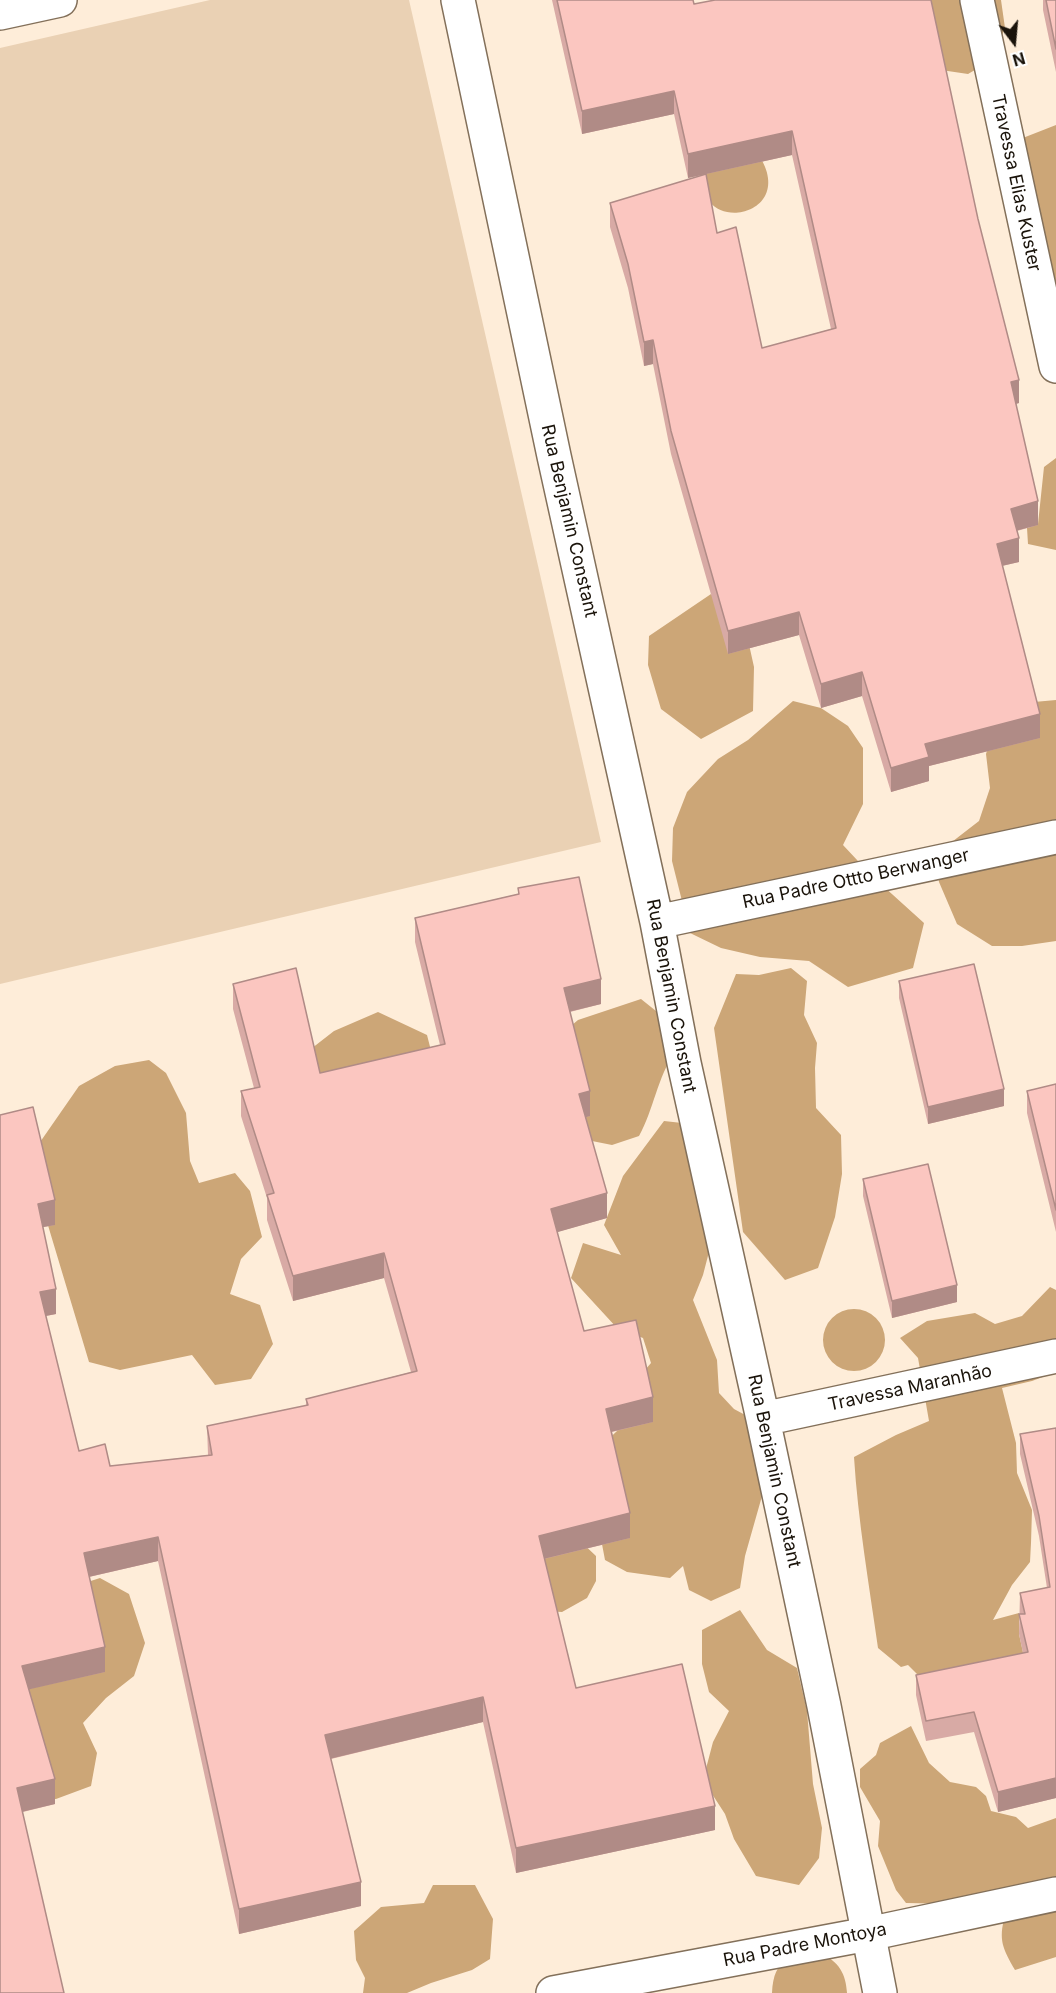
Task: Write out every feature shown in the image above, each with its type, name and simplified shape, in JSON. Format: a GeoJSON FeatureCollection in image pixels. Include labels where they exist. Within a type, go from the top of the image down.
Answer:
{"type":"FeatureCollection","features":[{"type":"Feature","properties":{"kind":"street"},"geometry":{"type":"LineString","coordinates":[[0,13],[60,0]]}},
{"type":"Feature","properties":{"kind":"street","name":"Rua Benjamin Constant"},"geometry":{"type":"LineString","coordinates":[[458,0],[552,445],[657,922],[684,1063],[824,1706],[880,1993]]}},
{"type":"Feature","properties":{"kind":"street","name":"Travessa Elias Kuster"},"geometry":{"type":"LineString","coordinates":[[977,0],[1056,366]]}},
{"type":"Feature","properties":{"kind":"street","name":"Rua Padre Ottto Berwanger"},"geometry":{"type":"LineString","coordinates":[[657,922],[1056,837]]}},
{"type":"Feature","properties":{"kind":"street","name":"Travessa Maranhão"},"geometry":{"type":"LineString","coordinates":[[763,1419],[1056,1356]]}},
{"type":"Feature","properties":{"kind":"street","name":"Rua Padre Montoya"},"geometry":{"type":"LineString","coordinates":[[553,1993],[868,1934],[1056,1894]]}},
{"type":"Feature","properties":{"kind":"shaded area"},"geometry":{"type":"Polygon","coordinates":[[[210,0],[409,0],[601,842],[0,984],[0,48],[210,0]]]}},
{"type":"Feature","properties":{"kind":"shaded area"},"geometry":{"type":"Polygon","coordinates":[[[926,0],[1001,0],[1005,28],[992,60],[968,74],[941,70],[926,0]]]}},
{"type":"Feature","properties":{"kind":"shaded area"},"geometry":{"type":"Polygon","coordinates":[[[1056,125],[1056,293],[1010,143],[1056,125]]]}},
{"type":"Feature","properties":{"kind":"shaded area"},"geometry":{"type":"Polygon","coordinates":[[[760,157],[768,179],[765,195],[755,207],[740,212],[725,211],[711,204],[704,189],[705,167],[760,157]]]}},
{"type":"Feature","properties":{"kind":"shaded area"},"geometry":{"type":"Polygon","coordinates":[[[1056,458],[1056,550],[1028,544],[1027,528],[1038,524],[1044,467],[1056,458]]]}},
{"type":"Feature","properties":{"kind":"shaded area"},"geometry":{"type":"Polygon","coordinates":[[[711,594],[744,622],[754,667],[753,711],[701,739],[661,709],[648,665],[649,636],[711,594]]]}},
{"type":"Feature","properties":{"kind":"shaded area"},"geometry":{"type":"Polygon","coordinates":[[[1056,700],[1056,941],[1022,946],[992,946],[957,924],[939,882],[935,855],[979,821],[990,788],[986,754],[1001,705],[1056,700]]]}},
{"type":"Feature","properties":{"kind":"shaded area"},"geometry":{"type":"Polygon","coordinates":[[[793,701],[821,708],[848,726],[863,748],[863,804],[843,845],[872,876],[924,923],[913,968],[848,987],[809,961],[760,957],[721,948],[690,933],[672,861],[673,828],[687,792],[718,759],[748,740],[793,701]]]}},
{"type":"Feature","properties":{"kind":"shaded area"},"geometry":{"type":"Polygon","coordinates":[[[791,968],[807,981],[804,1015],[817,1043],[816,1108],[841,1135],[842,1174],[835,1217],[818,1268],[785,1280],[743,1232],[714,1028],[736,974],[759,975],[791,968]]]}},
{"type":"Feature","properties":{"kind":"shaded area"},"geometry":{"type":"Polygon","coordinates":[[[641,999],[666,1019],[675,1052],[664,1072],[639,1136],[612,1145],[587,1140],[558,1037],[578,1020],[641,999]]]}},
{"type":"Feature","properties":{"kind":"shaded area"},"geometry":{"type":"Polygon","coordinates":[[[378,1012],[427,1035],[439,1082],[391,1143],[298,1059],[334,1031],[378,1012]]]}},
{"type":"Feature","properties":{"kind":"shaded area"},"geometry":{"type":"Polygon","coordinates":[[[149,1060],[166,1073],[186,1113],[190,1161],[199,1183],[235,1173],[250,1191],[262,1237],[241,1259],[230,1294],[260,1305],[273,1344],[251,1379],[215,1385],[192,1355],[120,1370],[89,1362],[44,1212],[20,1171],[79,1086],[115,1066],[149,1060]]]}},
{"type":"Feature","properties":{"kind":"shaded area"},"geometry":{"type":"Polygon","coordinates":[[[664,1121],[691,1124],[716,1225],[703,1275],[693,1300],[717,1360],[719,1393],[734,1409],[747,1416],[764,1489],[745,1556],[740,1588],[711,1601],[689,1590],[683,1566],[670,1578],[627,1572],[605,1560],[598,1523],[596,1451],[617,1431],[623,1400],[651,1363],[643,1338],[617,1328],[571,1278],[583,1243],[621,1255],[604,1225],[623,1176],[664,1121]]]}},
{"type":"Feature","properties":{"kind":"shaded area"},"geometry":{"type":"Polygon","coordinates":[[[1050,1287],[1056,1290],[1056,1372],[1032,1381],[1002,1388],[1016,1443],[1017,1473],[1032,1510],[1031,1543],[1030,1562],[1012,1585],[993,1620],[1019,1613],[1019,1634],[1026,1666],[924,1681],[908,1665],[901,1667],[878,1648],[861,1529],[854,1457],[929,1421],[918,1358],[900,1338],[927,1321],[975,1313],[995,1324],[1022,1316],[1050,1287]]]}},
{"type":"Feature","properties":{"kind":"shaded area"},"geometry":{"type":"Polygon","coordinates":[[[854,1309],[866,1311],[876,1318],[883,1328],[885,1340],[883,1352],[876,1362],[866,1369],[854,1371],[842,1369],[832,1362],[825,1352],[823,1340],[825,1328],[832,1318],[842,1311],[854,1309]]]}},
{"type":"Feature","properties":{"kind":"shaded area"},"geometry":{"type":"Polygon","coordinates":[[[577,1538],[596,1556],[596,1581],[587,1598],[562,1612],[529,1610],[513,1549],[577,1538]]]}},
{"type":"Feature","properties":{"kind":"shaded area"},"geometry":{"type":"Polygon","coordinates":[[[100,1578],[129,1594],[145,1643],[134,1676],[106,1698],[83,1723],[97,1753],[91,1786],[56,1799],[26,1799],[19,1738],[33,1656],[69,1588],[100,1578]]]}},
{"type":"Feature","properties":{"kind":"shaded area"},"geometry":{"type":"Polygon","coordinates":[[[740,1610],[767,1650],[797,1668],[807,1711],[813,1784],[822,1828],[819,1858],[799,1885],[756,1876],[734,1839],[725,1814],[703,1780],[713,1742],[729,1711],[709,1692],[702,1664],[702,1630],[740,1610]]]}},
{"type":"Feature","properties":{"kind":"shaded area"},"geometry":{"type":"Polygon","coordinates":[[[911,1726],[929,1763],[950,1782],[976,1787],[986,1796],[991,1811],[1016,1817],[1028,1828],[1056,1818],[1056,1957],[1015,1970],[1003,1944],[1002,1932],[1005,1916],[960,1904],[906,1903],[896,1890],[878,1846],[880,1821],[860,1787],[860,1769],[876,1755],[880,1743],[911,1726]]]}},
{"type":"Feature","properties":{"kind":"shaded area"},"geometry":{"type":"Polygon","coordinates":[[[433,1885],[475,1885],[493,1919],[490,1959],[472,1970],[407,1993],[363,1993],[365,1978],[356,1960],[354,1931],[381,1907],[424,1903],[433,1885]]]}},
{"type":"Feature","properties":{"kind":"shaded area"},"geometry":{"type":"Polygon","coordinates":[[[821,1953],[833,1960],[840,1969],[847,1993],[772,1993],[776,1972],[786,1961],[821,1953]]]}},
{"type":"Feature","properties":{"kind":"building"},"geometry":{"type":"Polygon","coordinates":[[[557,0],[693,0],[694,4],[715,0],[931,0],[978,219],[1019,380],[1011,382],[1038,501],[1011,509],[1019,538],[997,544],[1040,714],[925,744],[929,757],[891,768],[862,672],[821,684],[799,612],[728,631],[671,431],[653,340],[644,342],[628,264],[610,203],[706,174],[717,233],[736,227],[762,348],[836,328],[792,131],[688,154],[674,91],[582,111],[557,0]]]}},
{"type":"Feature","properties":{"kind":"building"},"geometry":{"type":"Polygon","coordinates":[[[1046,0],[1056,0],[1056,49],[1046,0]]]}},
{"type":"Feature","properties":{"kind":"building"},"geometry":{"type":"Polygon","coordinates":[[[579,877],[601,979],[564,988],[590,1091],[579,1094],[607,1193],[551,1209],[584,1331],[636,1320],[653,1397],[606,1409],[630,1513],[539,1536],[576,1688],[682,1664],[715,1806],[516,1848],[483,1697],[325,1735],[361,1882],[239,1909],[158,1537],[84,1553],[105,1647],[22,1666],[55,1779],[17,1788],[64,1993],[0,1993],[0,1115],[33,1107],[55,1200],[38,1204],[56,1289],[40,1292],[79,1451],[105,1444],[110,1466],[212,1455],[207,1426],[308,1405],[306,1399],[417,1371],[384,1253],[293,1276],[267,1195],[274,1193],[241,1091],[260,1087],[233,984],[296,968],[320,1073],[445,1044],[415,918],[519,894],[518,888],[579,877]]]}},
{"type":"Feature","properties":{"kind":"building"},"geometry":{"type":"Polygon","coordinates":[[[974,964],[1004,1089],[928,1107],[899,981],[974,964]]]}},
{"type":"Feature","properties":{"kind":"building"},"geometry":{"type":"Polygon","coordinates":[[[1056,1084],[1056,1210],[1027,1091],[1056,1084]]]}},
{"type":"Feature","properties":{"kind":"building"},"geometry":{"type":"Polygon","coordinates":[[[928,1164],[957,1285],[892,1301],[863,1179],[928,1164]]]}},
{"type":"Feature","properties":{"kind":"building"},"geometry":{"type":"Polygon","coordinates":[[[1056,1428],[1056,1778],[998,1792],[974,1712],[926,1721],[916,1675],[1028,1652],[1019,1614],[1025,1614],[1020,1593],[1050,1587],[1039,1516],[1020,1434],[1056,1428]]]}}]}
